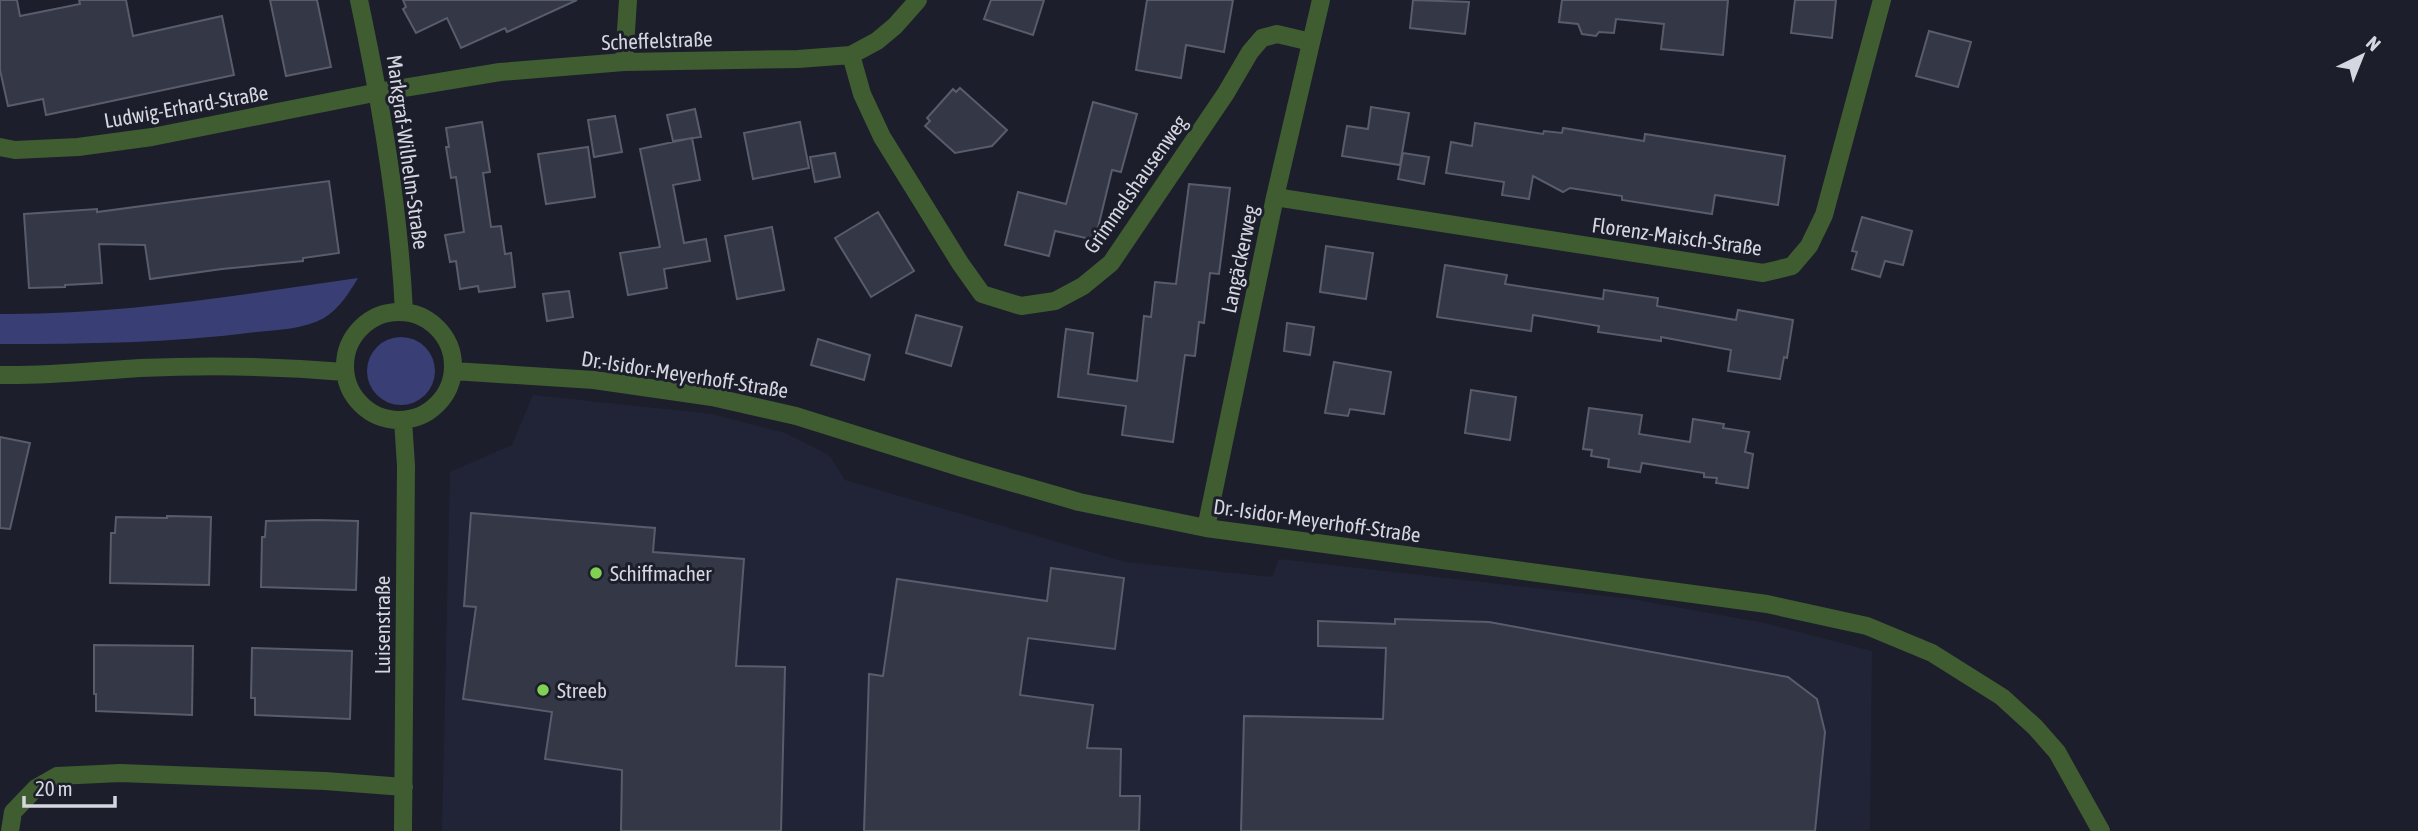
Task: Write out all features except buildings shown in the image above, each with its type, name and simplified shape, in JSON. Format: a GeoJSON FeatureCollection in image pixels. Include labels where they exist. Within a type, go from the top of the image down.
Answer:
{"type":"FeatureCollection","features":[{"type":"Feature","properties":{"kind":"street","name":"Markgraf-Wilhelm-Straße"},"geometry":{"type":"LineString","coordinates":[[359,0],[379,92],[401,264],[404,312]]}},
{"type":"Feature","properties":{"kind":"street"},"geometry":{"type":"LineString","coordinates":[[624,62],[628,0]]}},
{"type":"Feature","properties":{"kind":"street","name":"Scheffelstraße"},"geometry":{"type":"LineString","coordinates":[[379,92],[500,72],[624,62],[798,59],[851,55],[877,41],[895,26],[918,0]]}},
{"type":"Feature","properties":{"kind":"street","name":"Langäckerweg"},"geometry":{"type":"LineString","coordinates":[[1206,528],[1275,197],[1321,0]]}},
{"type":"Feature","properties":{"kind":"street","name":"Florenz-Maisch-Straße"},"geometry":{"type":"LineString","coordinates":[[1275,197],[1763,273],[1791,266],[1810,247],[1824,215],[1882,0]]}},
{"type":"Feature","properties":{"kind":"street","name":"Grimmelshausenweg"},"geometry":{"type":"LineString","coordinates":[[851,55],[862,94],[882,137],[960,263],[982,293],[1021,306],[1055,301],[1083,286],[1111,263],[1226,93],[1250,52],[1262,38],[1278,34],[1311,42]]}},
{"type":"Feature","properties":{"kind":"street","name":"Ludwig-Erhard-Straße"},"geometry":{"type":"LineString","coordinates":[[0,147],[15,150],[78,148],[152,137],[379,92]]}},
{"type":"Feature","properties":{"kind":"street"},"geometry":{"type":"LineString","coordinates":[[388,312],[418,315],[430,321],[449,343],[453,371],[450,384],[437,405],[416,417],[404,420],[391,419],[365,408],[352,391],[345,372],[348,348],[360,328],[373,318],[388,312]]}},
{"type":"Feature","properties":{"kind":"street"},"geometry":{"type":"LineString","coordinates":[[0,375],[142,368],[276,366],[345,372]]}},
{"type":"Feature","properties":{"kind":"street","name":"Dr.-Isidor-Meyerhoff-Straße"},"geometry":{"type":"LineString","coordinates":[[453,371],[594,380],[712,397],[796,416],[1079,502],[1206,528],[1768,604],[1867,626],[1932,653],[2011,705],[2057,752],[2101,831]]}},
{"type":"Feature","properties":{"kind":"street","name":"Luisenstraße"},"geometry":{"type":"LineString","coordinates":[[403,831],[406,466],[404,420]]}},
{"type":"Feature","properties":{"kind":"street"},"geometry":{"type":"LineString","coordinates":[[10,831],[13,812],[36,788],[57,776],[120,773],[404,786]]}},
{"type":"Feature","properties":{"kind":"shaded area"},"geometry":{"type":"Polygon","coordinates":[[[358,278],[334,310],[308,325],[160,341],[0,344],[0,314],[135,308],[358,278]]]}},
{"type":"Feature","properties":{"kind":"shaded area"},"geometry":{"type":"Polygon","coordinates":[[[401,337],[414,340],[425,347],[432,358],[435,371],[432,384],[425,395],[414,402],[401,405],[388,402],[377,395],[370,384],[367,371],[370,358],[377,347],[388,340],[401,337]]]}},
{"type":"Feature","properties":{"kind":"shaded area"},"geometry":{"type":"Polygon","coordinates":[[[533,395],[712,414],[785,433],[829,455],[845,480],[1126,562],[1272,577],[1279,559],[1631,599],[1765,623],[1872,651],[1870,831],[442,831],[450,472],[512,445],[533,395]]]}},
{"type":"Feature","properties":{"kind":"place","name":"Schiffmacher"},"geometry":{"type":"Point","coordinates":[596,573]}},
{"type":"Feature","properties":{"kind":"place","name":"Streeb"},"geometry":{"type":"Point","coordinates":[543,690]}}]}
